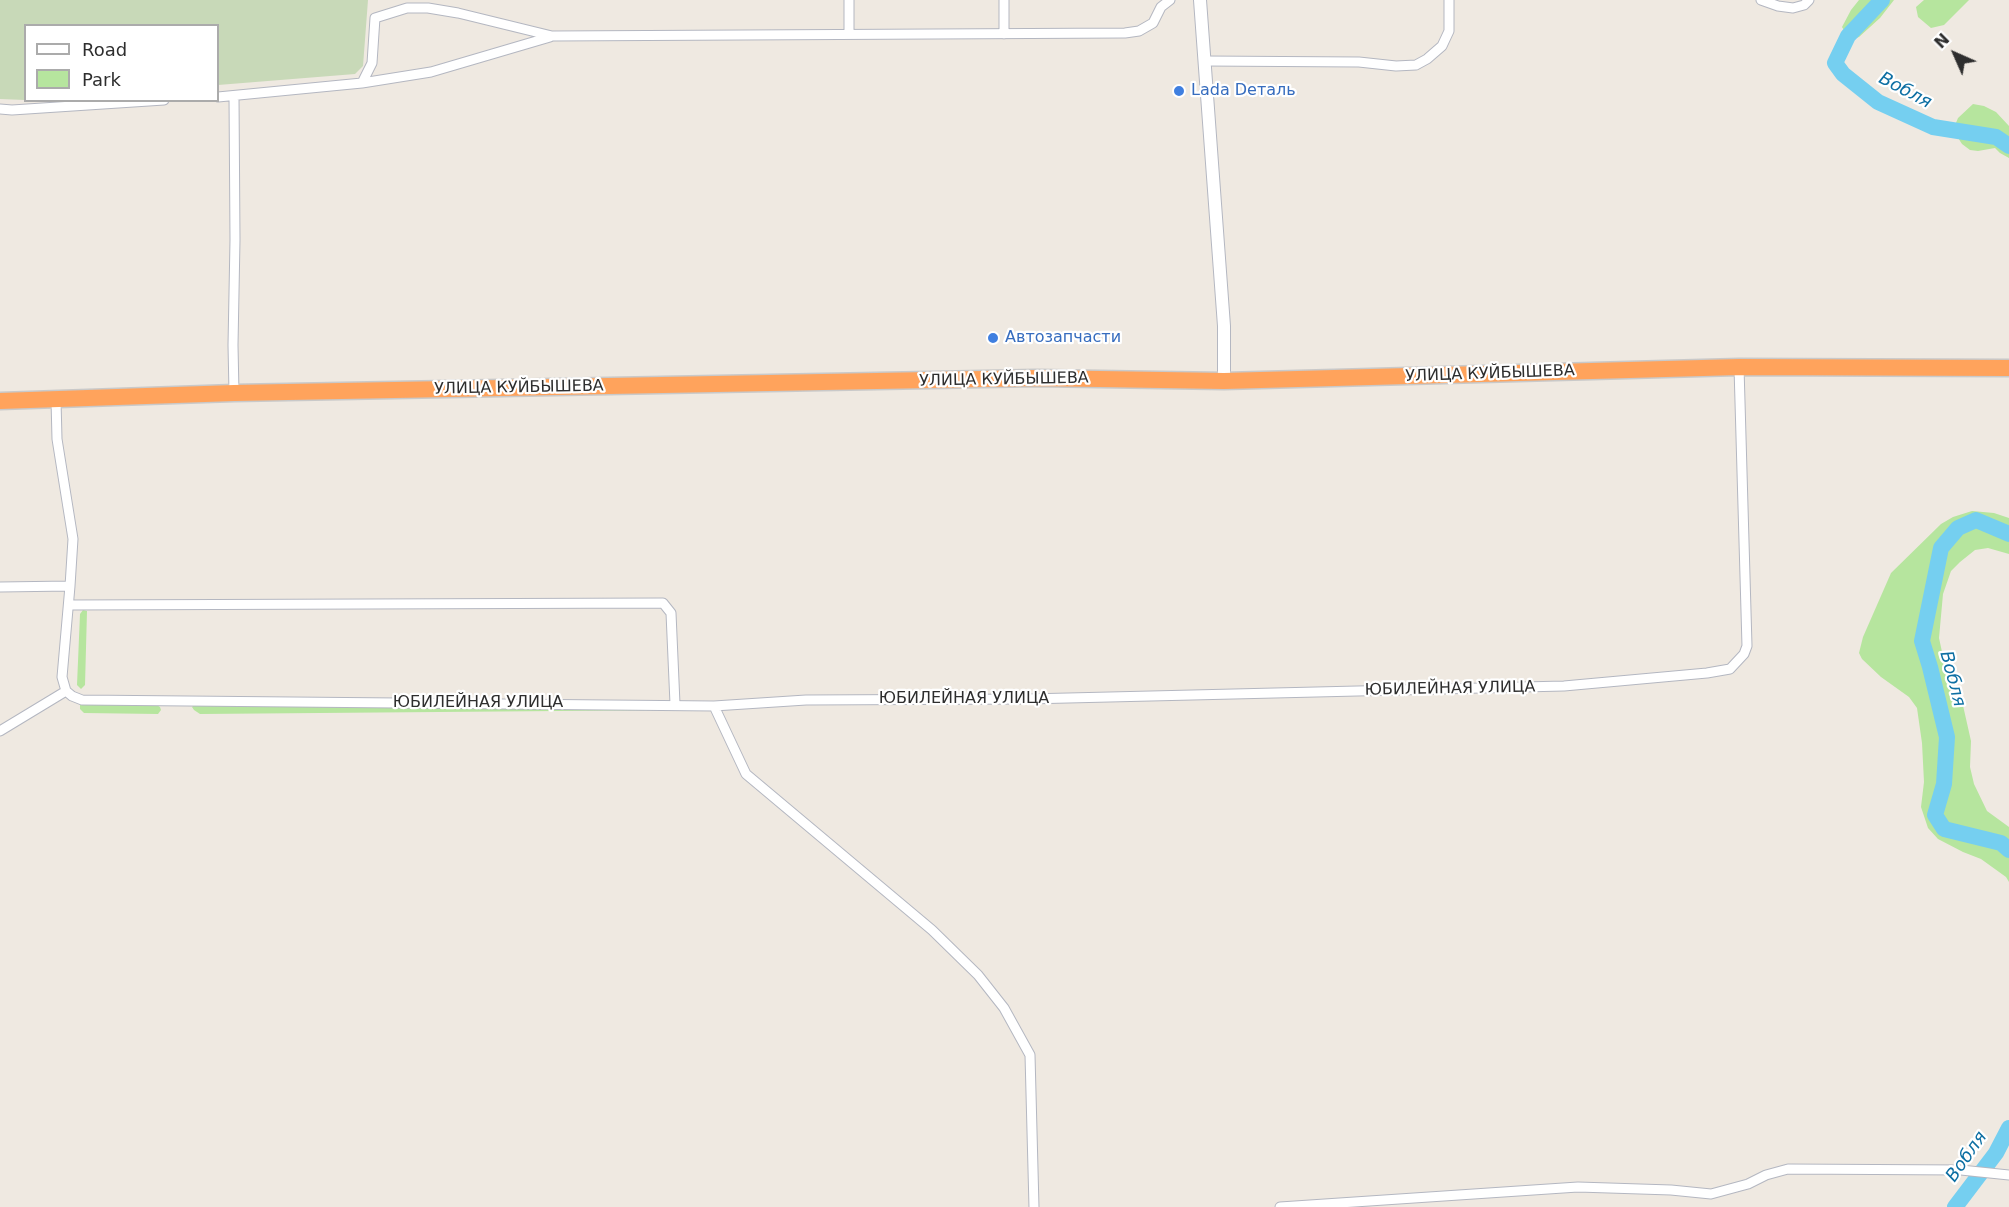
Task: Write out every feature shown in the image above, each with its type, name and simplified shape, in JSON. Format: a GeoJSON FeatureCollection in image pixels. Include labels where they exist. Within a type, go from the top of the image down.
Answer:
{"type":"FeatureCollection","features":[{"type":"Feature","properties":{"kind":"highway","name":"УЛИЦА КУЙБЫШЕВА"},"geometry":{"type":"LineString","coordinates":[[0,400],[234,393],[1037,378],[1224,381],[1739,367],[2007,368]]}},
{"type":"Feature","properties":{"kind":"street"},"geometry":{"type":"LineString","coordinates":[[849,0],[849,34]]}},
{"type":"Feature","properties":{"kind":"street"},"geometry":{"type":"LineString","coordinates":[[1004,0],[1004,34]]}},
{"type":"Feature","properties":{"kind":"street"},"geometry":{"type":"LineString","coordinates":[[362,83],[372,63],[375,18],[407,8],[428,8],[552,36],[1125,33],[1139,31],[1153,23],[1161,7],[1170,0]]}},
{"type":"Feature","properties":{"kind":"street"},"geometry":{"type":"LineString","coordinates":[[1200,0],[1224,326],[1224,381]]}},
{"type":"Feature","properties":{"kind":"street"},"geometry":{"type":"LineString","coordinates":[[1205,61],[1359,62],[1396,66],[1416,65],[1442,46],[1449,31],[1449,0]]}},
{"type":"Feature","properties":{"kind":"street"},"geometry":{"type":"LineString","coordinates":[[1761,0],[1793,8],[1804,5],[1809,0]]}},
{"type":"Feature","properties":{"kind":"street"},"geometry":{"type":"LineString","coordinates":[[219,97],[362,83],[431,72],[552,36]]}},
{"type":"Feature","properties":{"kind":"street"},"geometry":{"type":"LineString","coordinates":[[234,96],[234,393]]}},
{"type":"Feature","properties":{"kind":"street"},"geometry":{"type":"LineString","coordinates":[[0,109],[134,102]]}},
{"type":"Feature","properties":{"kind":"street","name":"ЮБИЛЕЙНАЯ УЛИЦА"},"geometry":{"type":"LineString","coordinates":[[66,691],[81,700],[714,705],[806,700],[1027,699],[1564,686],[1730,669],[1744,654],[1747,646],[1739,367]]}},
{"type":"Feature","properties":{"kind":"street"},"geometry":{"type":"LineString","coordinates":[[0,731],[66,691],[62,677],[73,539],[57,439],[56,400]]}},
{"type":"Feature","properties":{"kind":"street"},"geometry":{"type":"LineString","coordinates":[[0,587],[70,586]]}},
{"type":"Feature","properties":{"kind":"street"},"geometry":{"type":"LineString","coordinates":[[69,605],[663,603],[671,613],[673,628],[675,704]]}},
{"type":"Feature","properties":{"kind":"street"},"geometry":{"type":"LineString","coordinates":[[714,705],[746,774],[932,930],[978,975],[1004,1008],[1030,1055],[1034,1207]]}},
{"type":"Feature","properties":{"kind":"street"},"geometry":{"type":"LineString","coordinates":[[1280,1207],[1578,1187],[1671,1190],[1711,1194],[1788,1170],[1961,1170],[2009,1175]]}},
{"type":"Feature","properties":{"kind":"green space"},"geometry":{"type":"Polygon","coordinates":[[[0,0],[368,0],[363,66],[355,74],[219,85],[219,24],[24,24],[24,100],[0,99],[0,0]]]}},
{"type":"Feature","properties":{"kind":"green space"},"geometry":{"type":"Polygon","coordinates":[[[1859,0],[1894,0],[1880,18],[1859,37],[1850,40],[1842,27],[1859,0]]]}},
{"type":"Feature","properties":{"kind":"green space"},"geometry":{"type":"Polygon","coordinates":[[[1924,0],[1969,0],[1944,25],[1931,28],[1918,17],[1916,7],[1924,0]]]}},
{"type":"Feature","properties":{"kind":"green space"},"geometry":{"type":"Polygon","coordinates":[[[1973,104],[1996,112],[2009,126],[2009,158],[1995,148],[1978,151],[1970,150],[1962,144],[1953,130],[1958,118],[1973,104]]]}},
{"type":"Feature","properties":{"kind":"green space"},"geometry":{"type":"Polygon","coordinates":[[[1972,511],[1994,513],[2009,518],[2009,554],[1988,548],[1975,550],[1951,571],[1943,594],[1939,638],[1944,661],[1962,701],[1971,741],[1970,767],[1974,784],[1987,811],[2009,827],[2009,882],[2006,877],[1981,859],[1938,839],[1928,828],[1921,807],[1924,782],[1917,708],[1909,697],[1881,677],[1862,659],[1859,653],[1863,637],[1891,573],[1941,524],[1953,517],[1972,511]]]}},
{"type":"Feature","properties":{"kind":"green space"},"geometry":{"type":"Polygon","coordinates":[[[83,610],[87,611],[85,685],[81,689],[77,685],[80,614],[83,610]]]}},
{"type":"Feature","properties":{"kind":"green space"},"geometry":{"type":"Polygon","coordinates":[[[196,703],[682,708],[677,710],[200,714],[192,707],[196,703]]]}},
{"type":"Feature","properties":{"kind":"green space"},"geometry":{"type":"Polygon","coordinates":[[[80,704],[155,704],[161,710],[158,714],[84,713],[80,709],[80,704]]]}},
{"type":"Feature","properties":{"kind":"waterway","name":"Вобля"},"geometry":{"type":"LineString","coordinates":[[1882,0],[1848,36],[1835,63],[1843,74],[1878,102],[1933,127],[1996,137],[2009,146]]}},
{"type":"Feature","properties":{"kind":"waterway","name":"Вобля"},"geometry":{"type":"LineString","coordinates":[[2009,534],[1976,520],[1958,528],[1941,548],[1922,641],[1947,737],[1944,784],[1935,815],[1944,829],[2001,843],[2009,850]]}},
{"type":"Feature","properties":{"kind":"waterway","name":"Вобля"},"geometry":{"type":"LineString","coordinates":[[1955,1207],[1996,1153],[2009,1128]]}},
{"type":"Feature","properties":{"kind":"place","name":"Lada Dеталь"},"geometry":{"type":"Point","coordinates":[1179,91]}},
{"type":"Feature","properties":{"kind":"place","name":"Автозапчасти"},"geometry":{"type":"Point","coordinates":[993,338]}}]}
